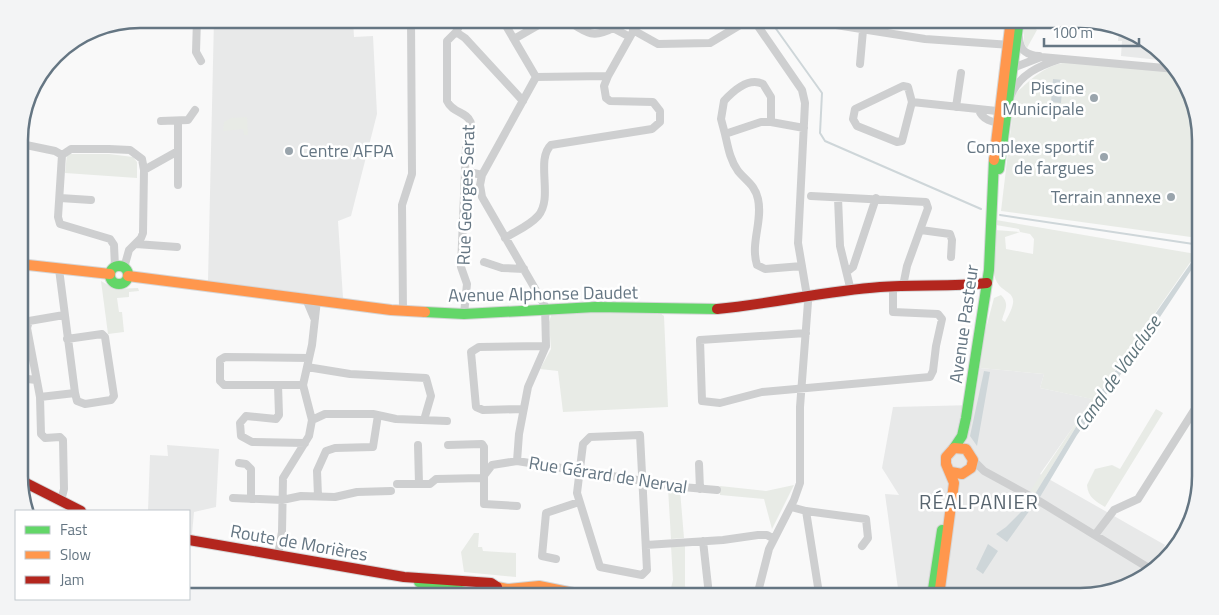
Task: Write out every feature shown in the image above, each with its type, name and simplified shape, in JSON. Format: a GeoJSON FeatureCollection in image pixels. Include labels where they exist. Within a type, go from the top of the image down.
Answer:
{"type":"FeatureCollection","features":[{"type":"Feature","properties":{"kind":"main road","name":"Avenue Pasteur"},"geometry":{"type":"LineString","coordinates":[[954,448],[962,436],[987,283],[991,217],[1008,72],[1011,28]]}},
{"type":"Feature","properties":{"kind":"main road","name":"Avenue Pasteur"},"geometry":{"type":"LineString","coordinates":[[1010,47],[1016,28]]}},
{"type":"Feature","properties":{"kind":"main road","name":"Avenue Alphonse Daudet"},"geometry":{"type":"LineString","coordinates":[[28,265],[59,269],[119,271],[306,299],[403,311],[464,314],[595,307],[715,309],[752,306],[898,286],[960,286],[987,283]]}},
{"type":"Feature","properties":{"kind":"main road","name":"Avenue Alphonse Daudet"},"geometry":{"type":"LineString","coordinates":[[960,286],[985,295]]}},
{"type":"Feature","properties":{"kind":"main road","name":"Avenue Pasteur"},"geometry":{"type":"LineString","coordinates":[[962,436],[966,449]]}},
{"type":"Feature","properties":{"kind":"main road"},"geometry":{"type":"LineString","coordinates":[[940,587],[954,483],[945,460],[947,454],[954,448],[966,449],[973,460],[965,473],[954,483]]}},
{"type":"Feature","properties":{"kind":"main road"},"geometry":{"type":"LineString","coordinates":[[951,472],[965,473]]}},
{"type":"Feature","properties":{"kind":"main road"},"geometry":{"type":"LineString","coordinates":[[28,484],[79,510]]}},
{"type":"Feature","properties":{"kind":"main road"},"geometry":{"type":"LineString","coordinates":[[933,587],[945,514],[952,496]]}},
{"type":"Feature","properties":{"kind":"main road","name":"Route de Morières"},"geometry":{"type":"LineString","coordinates":[[190,540],[404,577],[447,588]]}},
{"type":"Feature","properties":{"kind":"main road","name":"Route de Morières"},"geometry":{"type":"LineString","coordinates":[[404,577],[484,583],[492,588]]}},
{"type":"Feature","properties":{"kind":"main road"},"geometry":{"type":"LineString","coordinates":[[478,588],[484,583]]}},
{"type":"Feature","properties":{"kind":"main road"},"geometry":{"type":"LineString","coordinates":[[515,588],[530,586],[540,588]]}},
{"type":"Feature","properties":{"kind":"street"},"geometry":{"type":"LineString","coordinates":[[197,28],[196,52],[201,61]]}},
{"type":"Feature","properties":{"kind":"street"},"geometry":{"type":"LineString","coordinates":[[403,311],[402,205],[412,174],[411,28]]}},
{"type":"Feature","properties":{"kind":"street"},"geometry":{"type":"LineString","coordinates":[[458,28],[456,32],[465,38],[523,101]]}},
{"type":"Feature","properties":{"kind":"street"},"geometry":{"type":"LineString","coordinates":[[507,28],[536,77]]}},
{"type":"Feature","properties":{"kind":"street"},"geometry":{"type":"LineString","coordinates":[[514,40],[534,28]]}},
{"type":"Feature","properties":{"kind":"street"},"geometry":{"type":"LineString","coordinates":[[580,28],[592,35],[600,35],[613,28],[658,44],[710,43],[736,28]]}},
{"type":"Feature","properties":{"kind":"street"},"geometry":{"type":"LineString","coordinates":[[505,238],[529,224],[539,215],[544,205],[546,154],[550,145],[652,130],[660,122],[660,111],[653,102],[610,100],[606,98],[604,86],[608,76],[635,28]]}},
{"type":"Feature","properties":{"kind":"street"},"geometry":{"type":"LineString","coordinates":[[757,28],[802,90],[805,104],[798,243],[808,298],[802,389],[800,483],[791,507],[765,559],[759,587]]}},
{"type":"Feature","properties":{"kind":"street"},"geometry":{"type":"LineString","coordinates":[[856,28],[925,39],[1010,47]]}},
{"type":"Feature","properties":{"kind":"street"},"geometry":{"type":"LineString","coordinates":[[1020,28],[1021,48],[1028,55],[1166,68]]}},
{"type":"Feature","properties":{"kind":"street"},"geometry":{"type":"LineString","coordinates":[[860,64],[863,29]]}},
{"type":"Feature","properties":{"kind":"street","name":"Rue Georges Serat"},"geometry":{"type":"LineString","coordinates":[[456,32],[447,41],[447,101],[449,106],[468,115],[470,120],[470,137],[466,148],[461,267],[467,284],[464,314]]}},
{"type":"Feature","properties":{"kind":"street"},"geometry":{"type":"LineString","coordinates":[[1008,72],[1041,56]]}},
{"type":"Feature","properties":{"kind":"street"},"geometry":{"type":"LineString","coordinates":[[1008,72],[1018,74],[1029,72],[1064,58]]}},
{"type":"Feature","properties":{"kind":"street"},"geometry":{"type":"LineString","coordinates":[[912,102],[1003,114],[1013,90],[1029,72]]}},
{"type":"Feature","properties":{"kind":"street"},"geometry":{"type":"LineString","coordinates":[[956,107],[961,73]]}},
{"type":"Feature","properties":{"kind":"street"},"geometry":{"type":"LineString","coordinates":[[536,77],[608,76]]}},
{"type":"Feature","properties":{"kind":"street"},"geometry":{"type":"LineString","coordinates":[[397,484],[430,484],[436,479],[482,478],[492,466],[517,461],[523,409],[528,387],[546,346],[545,310],[524,269],[482,197],[480,185],[482,175],[536,77]]}},
{"type":"Feature","properties":{"kind":"street"},"geometry":{"type":"LineString","coordinates":[[771,122],[769,92],[763,84],[752,82],[744,84],[724,100],[721,119],[735,165],[750,182],[757,194],[760,207],[755,239],[757,265],[765,269],[802,266]]}},
{"type":"Feature","properties":{"kind":"street"},"geometry":{"type":"LineString","coordinates":[[903,86],[908,87],[912,102],[902,141],[897,142],[857,126],[853,119],[856,109],[903,86]]}},
{"type":"Feature","properties":{"kind":"street"},"geometry":{"type":"LineString","coordinates":[[160,120],[178,122],[188,120],[195,110]]}},
{"type":"Feature","properties":{"kind":"street"},"geometry":{"type":"LineString","coordinates":[[178,122],[178,185]]}},
{"type":"Feature","properties":{"kind":"street"},"geometry":{"type":"LineString","coordinates":[[725,134],[751,124],[771,122],[804,128]]}},
{"type":"Feature","properties":{"kind":"street"},"geometry":{"type":"LineString","coordinates":[[28,145],[55,151],[62,155]]}},
{"type":"Feature","properties":{"kind":"street"},"geometry":{"type":"LineString","coordinates":[[62,155],[71,149],[130,150],[142,159],[144,170],[143,233],[136,244],[129,250],[119,271]]}},
{"type":"Feature","properties":{"kind":"street"},"geometry":{"type":"LineString","coordinates":[[144,170],[178,151]]}},
{"type":"Feature","properties":{"kind":"street"},"geometry":{"type":"LineString","coordinates":[[62,155],[58,217],[60,224],[110,239],[114,245],[119,271]]}},
{"type":"Feature","properties":{"kind":"street"},"geometry":{"type":"LineString","coordinates":[[465,171],[482,175]]}},
{"type":"Feature","properties":{"kind":"street"},"geometry":{"type":"LineString","coordinates":[[806,334],[702,339],[699,343],[701,399],[704,403],[727,402],[762,392],[930,377],[933,371],[936,346],[942,327],[942,318],[938,314],[893,312],[898,286],[928,208],[926,202],[811,196]]}},
{"type":"Feature","properties":{"kind":"street"},"geometry":{"type":"LineString","coordinates":[[60,198],[91,200]]}},
{"type":"Feature","properties":{"kind":"street"},"geometry":{"type":"LineString","coordinates":[[838,198],[840,246],[848,271],[851,291]]}},
{"type":"Feature","properties":{"kind":"street"},"geometry":{"type":"LineString","coordinates":[[848,271],[853,267],[876,198]]}},
{"type":"Feature","properties":{"kind":"street"},"geometry":{"type":"LineString","coordinates":[[921,230],[950,234],[952,240],[950,257]]}},
{"type":"Feature","properties":{"kind":"street"},"geometry":{"type":"LineString","coordinates":[[136,244],[177,247]]}},
{"type":"Feature","properties":{"kind":"street"},"geometry":{"type":"LineString","coordinates":[[484,262],[502,268],[524,269]]}},
{"type":"Feature","properties":{"kind":"street"},"geometry":{"type":"LineString","coordinates":[[59,269],[67,339],[75,393],[80,404],[111,400],[114,396],[105,337],[102,334],[67,339]]}},
{"type":"Feature","properties":{"kind":"street"},"geometry":{"type":"LineString","coordinates":[[306,299],[314,318]]}},
{"type":"Feature","properties":{"kind":"street"},"geometry":{"type":"LineString","coordinates":[[278,555],[282,532],[283,478],[305,443],[312,420],[303,385],[314,335],[317,300]]}},
{"type":"Feature","properties":{"kind":"street"},"geometry":{"type":"LineString","coordinates":[[28,322],[64,315]]}},
{"type":"Feature","properties":{"kind":"street"},"geometry":{"type":"LineString","coordinates":[[523,409],[483,410],[476,407],[471,352],[479,347],[546,346]]}},
{"type":"Feature","properties":{"kind":"street"},"geometry":{"type":"LineString","coordinates":[[28,347],[40,397],[41,434],[45,438],[60,437],[63,440],[64,490],[61,502]]}},
{"type":"Feature","properties":{"kind":"street"},"geometry":{"type":"LineString","coordinates":[[303,385],[224,385],[220,381],[220,360],[226,357],[309,358]]}},
{"type":"Feature","properties":{"kind":"street"},"geometry":{"type":"LineString","coordinates":[[307,367],[350,374],[426,378],[431,396],[424,420]]}},
{"type":"Feature","properties":{"kind":"street"},"geometry":{"type":"LineString","coordinates":[[28,379],[36,380]]}},
{"type":"Feature","properties":{"kind":"street"},"geometry":{"type":"LineString","coordinates":[[278,385],[279,415],[276,419],[246,416],[240,423],[241,436],[252,442],[305,443]]}},
{"type":"Feature","properties":{"kind":"street"},"geometry":{"type":"LineString","coordinates":[[40,397],[75,393]]}},
{"type":"Feature","properties":{"kind":"street"},"geometry":{"type":"LineString","coordinates":[[312,420],[325,414],[378,415],[396,419],[448,421]]}},
{"type":"Feature","properties":{"kind":"street"},"geometry":{"type":"LineString","coordinates":[[1095,535],[1114,510],[1138,499],[1192,414]]}},
{"type":"Feature","properties":{"kind":"street"},"geometry":{"type":"LineString","coordinates":[[318,496],[317,470],[326,451],[336,448],[373,447],[378,415]]}},
{"type":"Feature","properties":{"kind":"street"},"geometry":{"type":"LineString","coordinates":[[640,435],[647,570],[642,575],[600,567],[577,493],[580,471],[583,444],[590,437],[640,435]]}},
{"type":"Feature","properties":{"kind":"street"},"geometry":{"type":"LineString","coordinates":[[418,444],[419,484]]}},
{"type":"Feature","properties":{"kind":"street"},"geometry":{"type":"LineString","coordinates":[[448,445],[482,444],[484,447],[485,473],[484,504],[517,506]]}},
{"type":"Feature","properties":{"kind":"street"},"geometry":{"type":"LineString","coordinates":[[973,460],[984,471],[1014,486],[1145,566]]}},
{"type":"Feature","properties":{"kind":"street","name":"Rue Gérard de Nerval"},"geometry":{"type":"LineString","coordinates":[[517,461],[717,490]]}},
{"type":"Feature","properties":{"kind":"street"},"geometry":{"type":"LineString","coordinates":[[239,463],[246,464],[251,469],[251,499]]}},
{"type":"Feature","properties":{"kind":"street","name":"Rue Gérard de Nerval"},"geometry":{"type":"LineString","coordinates":[[699,464],[700,489]]}},
{"type":"Feature","properties":{"kind":"street"},"geometry":{"type":"LineString","coordinates":[[965,473],[984,471]]}},
{"type":"Feature","properties":{"kind":"street"},"geometry":{"type":"LineString","coordinates":[[233,498],[282,500],[301,496],[335,497],[357,492],[391,491]]}},
{"type":"Feature","properties":{"kind":"street"},"geometry":{"type":"LineString","coordinates":[[556,559],[542,556],[546,513],[579,502]]}},
{"type":"Feature","properties":{"kind":"street"},"geometry":{"type":"LineString","coordinates":[[791,507],[806,511],[866,519],[868,538],[862,546]]}},
{"type":"Feature","properties":{"kind":"street"},"geometry":{"type":"LineString","coordinates":[[806,511],[818,587]]}},
{"type":"Feature","properties":{"kind":"street"},"geometry":{"type":"LineString","coordinates":[[646,545],[758,535],[767,535],[774,539]]}},
{"type":"Feature","properties":{"kind":"street"},"geometry":{"type":"LineString","coordinates":[[703,541],[708,586]]}},
{"type":"Feature","properties":{"kind":"shaded area","name":"Centre AFPA"},"geometry":{"type":"Polygon","coordinates":[[[214,28],[354,28],[354,37],[373,36],[377,114],[351,216],[338,221],[343,298],[208,281],[214,28]]]}},
{"type":"Feature","properties":{"kind":"shaded area"},"geometry":{"type":"Polygon","coordinates":[[[1023,28],[1034,28],[1037,30],[1027,48],[1024,43],[1023,28]]]}},
{"type":"Feature","properties":{"kind":"shaded area"},"geometry":{"type":"Polygon","coordinates":[[[1119,34],[1136,43],[1159,60],[1121,56],[1122,41],[1118,41],[1119,34]]]}},
{"type":"Feature","properties":{"kind":"shaded area","name":"Complexe sportif de fargues"},"geometry":{"type":"Polygon","coordinates":[[[1068,62],[1168,71],[1183,97],[1191,125],[1192,237],[1001,211],[1015,94],[1045,69],[1068,62]]]}},
{"type":"Feature","properties":{"kind":"shaded area"},"geometry":{"type":"Polygon","coordinates":[[[247,117],[248,135],[244,135],[243,129],[223,131],[224,122],[231,118],[247,117]]]}},
{"type":"Feature","properties":{"kind":"shaded area"},"geometry":{"type":"Polygon","coordinates":[[[67,154],[109,154],[133,157],[137,162],[137,178],[65,173],[67,154]]]}},
{"type":"Feature","properties":{"kind":"shaded area"},"geometry":{"type":"Polygon","coordinates":[[[996,220],[1192,253],[1192,260],[1076,427],[1035,494],[1030,491],[1092,399],[1040,388],[1044,374],[980,368],[985,332],[994,298],[1001,295],[1004,298],[1006,307],[1002,320],[1005,322],[1013,302],[1012,297],[1001,287],[994,273],[995,230],[1020,232],[1019,229],[996,225],[996,220]],[[1020,232],[1005,237],[1006,249],[1033,254],[1034,239],[1030,234],[1020,232]]]}},
{"type":"Feature","properties":{"kind":"shaded area"},"geometry":{"type":"Polygon","coordinates":[[[101,281],[115,289],[138,288],[139,291],[129,292],[129,297],[117,298],[119,312],[122,312],[124,332],[108,334],[101,281]]]}},
{"type":"Feature","properties":{"kind":"shaded area"},"geometry":{"type":"Polygon","coordinates":[[[659,312],[664,316],[668,407],[563,412],[558,371],[540,369],[551,349],[549,322],[552,313],[659,312]]]}},
{"type":"Feature","properties":{"kind":"shaded area"},"geometry":{"type":"Polygon","coordinates":[[[980,368],[1044,374],[1040,388],[1093,399],[1040,474],[1165,545],[1161,552],[1142,569],[1129,576],[1116,582],[1087,587],[898,587],[885,494],[899,495],[882,468],[893,407],[974,405],[980,368]]]}},
{"type":"Feature","properties":{"kind":"shaded area"},"geometry":{"type":"Polygon","coordinates":[[[1156,409],[1163,413],[1105,507],[1098,503],[1089,493],[1087,485],[1095,469],[1112,465],[1120,469],[1156,409]]]}},
{"type":"Feature","properties":{"kind":"shaded area"},"geometry":{"type":"Polygon","coordinates":[[[167,445],[219,449],[216,507],[194,512],[192,534],[190,533],[190,510],[148,510],[150,455],[168,456],[167,445]]]}},
{"type":"Feature","properties":{"kind":"shaded area"},"geometry":{"type":"Polygon","coordinates":[[[794,485],[772,529],[764,499],[720,495],[720,486],[766,491],[794,485]]]}},
{"type":"Feature","properties":{"kind":"shaded area"},"geometry":{"type":"Polygon","coordinates":[[[668,488],[680,490],[684,538],[671,539],[668,488]]]}},
{"type":"Feature","properties":{"kind":"shaded area"},"geometry":{"type":"Polygon","coordinates":[[[474,533],[479,533],[478,547],[482,547],[483,551],[516,553],[516,577],[464,572],[461,552],[474,533]]]}},
{"type":"Feature","properties":{"kind":"shaded area"},"geometry":{"type":"Polygon","coordinates":[[[685,545],[686,587],[671,587],[673,580],[671,546],[685,545]]]}},
{"type":"Feature","properties":{"kind":"water"},"geometry":{"type":"Polygon","coordinates":[[[1053,79],[1063,80],[1061,103],[1051,102],[1053,79]]]}},
{"type":"Feature","properties":{"kind":"water","name":"Canal de Vaucluse"},"geometry":{"type":"Polygon","coordinates":[[[1192,261],[1192,269],[1136,353],[1077,435],[1040,497],[1035,494],[1076,427],[1192,261]]]}},
{"type":"Feature","properties":{"kind":"water"},"geometry":{"type":"Polygon","coordinates":[[[984,371],[990,372],[977,446],[970,436],[984,371]]]}},
{"type":"Feature","properties":{"kind":"water"},"geometry":{"type":"Polygon","coordinates":[[[1032,501],[1035,503],[1007,542],[996,534],[1006,527],[1032,501]]]}},
{"type":"Feature","properties":{"kind":"water"},"geometry":{"type":"Polygon","coordinates":[[[988,544],[998,551],[983,574],[976,569],[988,544]]]}},
{"type":"Feature","properties":{"kind":"waterway"},"geometry":{"type":"LineString","coordinates":[[775,28],[822,93],[820,133],[825,141],[981,209]]}},
{"type":"Feature","properties":{"kind":"waterway"},"geometry":{"type":"LineString","coordinates":[[1000,215],[1192,244]]}},
{"type":"Feature","properties":{"kind":"traffic: fast"},"geometry":{"type":"LineString","coordinates":[[999,169],[1018,28]]}},
{"type":"Feature","properties":{"kind":"traffic: fast"},"geometry":{"type":"LineString","coordinates":[[954,448],[962,436],[966,418],[989,270],[994,160]]}},
{"type":"Feature","properties":{"kind":"traffic: fast"},"geometry":{"type":"LineString","coordinates":[[119,266],[125,269],[128,275],[125,281],[119,284],[113,281],[110,275],[113,269],[119,266]]}},
{"type":"Feature","properties":{"kind":"traffic: fast"},"geometry":{"type":"LineString","coordinates":[[425,312],[464,314],[595,307],[717,309]]}},
{"type":"Feature","properties":{"kind":"traffic: fast"},"geometry":{"type":"LineString","coordinates":[[933,587],[942,530]]}},
{"type":"Feature","properties":{"kind":"traffic: fast"},"geometry":{"type":"LineString","coordinates":[[419,582],[445,588]]}},
{"type":"Feature","properties":{"kind":"traffic: slow"},"geometry":{"type":"LineString","coordinates":[[994,160],[1010,28]]}},
{"type":"Feature","properties":{"kind":"traffic: slow"},"geometry":{"type":"LineString","coordinates":[[28,265],[110,274]]}},
{"type":"Feature","properties":{"kind":"traffic: slow"},"geometry":{"type":"LineString","coordinates":[[128,276],[391,310],[425,312]]}},
{"type":"Feature","properties":{"kind":"traffic: slow"},"geometry":{"type":"LineString","coordinates":[[940,587],[954,483],[946,464],[946,457],[954,448],[966,449],[973,460],[971,468],[962,474],[951,472]]}},
{"type":"Feature","properties":{"kind":"traffic: slow"},"geometry":{"type":"LineString","coordinates":[[522,588],[539,586],[547,588]]}},
{"type":"Feature","properties":{"kind":"traffic: jam"},"geometry":{"type":"LineString","coordinates":[[717,309],[859,289],[987,283]]}},
{"type":"Feature","properties":{"kind":"traffic: jam"},"geometry":{"type":"LineString","coordinates":[[28,484],[79,510]]}},
{"type":"Feature","properties":{"kind":"traffic: jam"},"geometry":{"type":"LineString","coordinates":[[190,540],[404,577],[491,583],[497,588]]}},
{"type":"Feature","properties":{"kind":"place","name":"Piscine Municipale"},"geometry":{"type":"Point","coordinates":[1094,98]}},
{"type":"Feature","properties":{"kind":"place","name":"Centre AFPA"},"geometry":{"type":"Point","coordinates":[289,151]}},
{"type":"Feature","properties":{"kind":"place","name":"Complexe sportif de fargues"},"geometry":{"type":"Point","coordinates":[1104,157]}},
{"type":"Feature","properties":{"kind":"place","name":"Terrain annexe"},"geometry":{"type":"Point","coordinates":[1171,197]}},
{"type":"Feature","properties":{"kind":"district","name":"RÉALPANIER"},"geometry":{"type":"Point","coordinates":[979,502]}}]}
